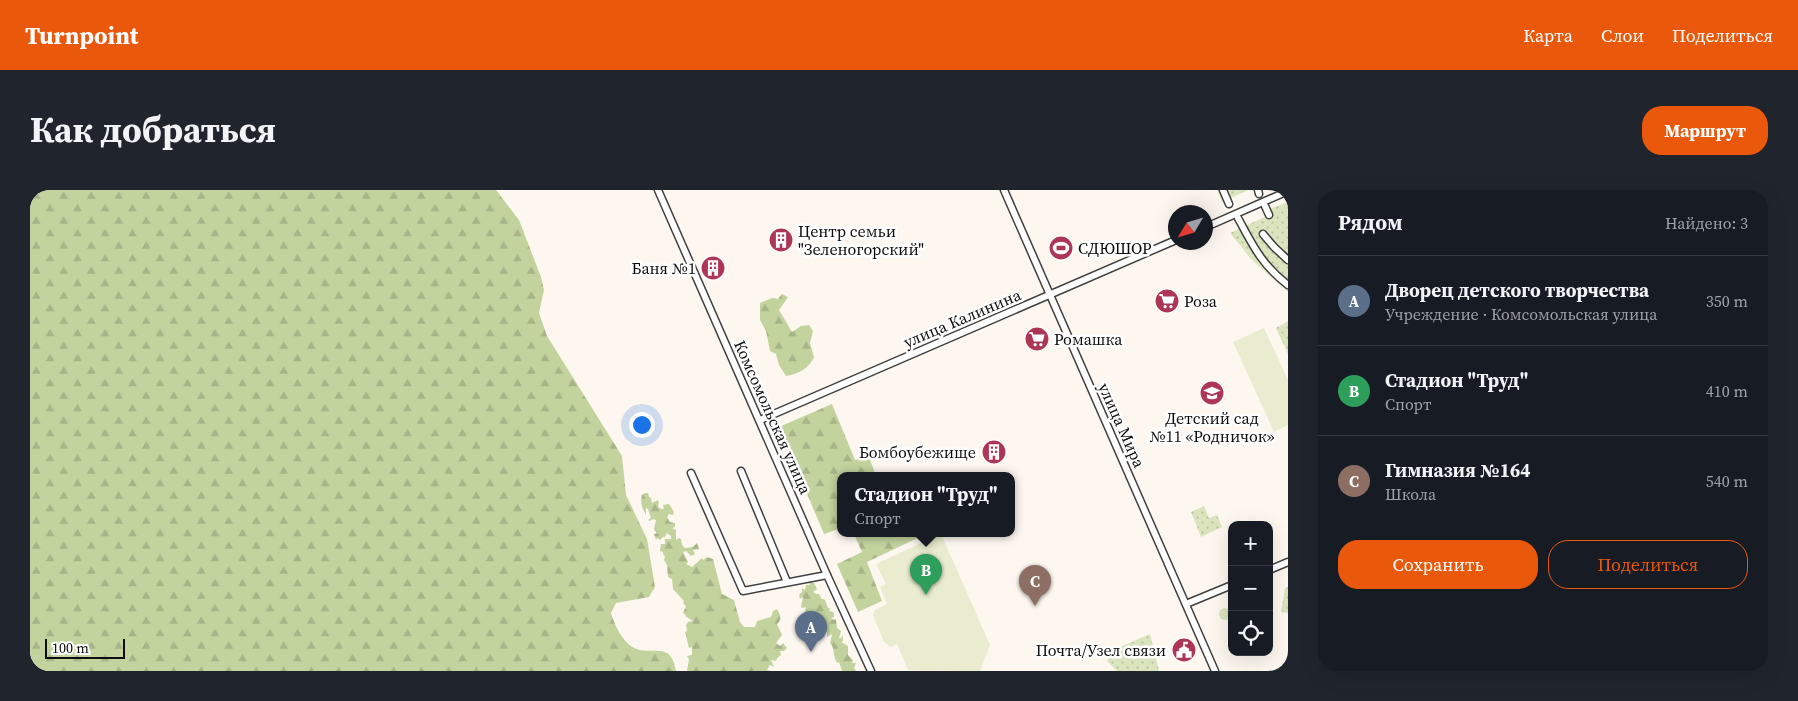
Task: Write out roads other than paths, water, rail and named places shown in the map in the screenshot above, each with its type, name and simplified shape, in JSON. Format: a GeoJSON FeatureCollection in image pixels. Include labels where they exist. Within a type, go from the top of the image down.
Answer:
{"type":"FeatureCollection","features":[{"type":"Feature","properties":{"kind":"street","name":"Комсомольская улица"},"geometry":{"type":"LineString","coordinates":[[658,190],[871,671]]}},
{"type":"Feature","properties":{"kind":"street","name":"улица Мира"},"geometry":{"type":"LineString","coordinates":[[1004,190],[1216,671]]}},
{"type":"Feature","properties":{"kind":"street"},"geometry":{"type":"LineString","coordinates":[[1223,190],[1229,204]]}},
{"type":"Feature","properties":{"kind":"street"},"geometry":{"type":"LineString","coordinates":[[1213,224],[1288,191]]}},
{"type":"Feature","properties":{"kind":"street"},"geometry":{"type":"LineString","coordinates":[[1265,206],[1269,215]]}},
{"type":"Feature","properties":{"kind":"street"},"geometry":{"type":"LineString","coordinates":[[1238,218],[1255,251],[1278,277],[1288,285]]}},
{"type":"Feature","properties":{"kind":"street"},"geometry":{"type":"LineString","coordinates":[[1263,234],[1288,260]]}},
{"type":"Feature","properties":{"kind":"street","name":"улица Калинина"},"geometry":{"type":"LineString","coordinates":[[760,420],[1168,243]]}},
{"type":"Feature","properties":{"kind":"street"},"geometry":{"type":"LineString","coordinates":[[742,471],[787,582]]}},
{"type":"Feature","properties":{"kind":"street"},"geometry":{"type":"LineString","coordinates":[[692,473],[743,591],[787,582],[820,578],[827,575]]}},
{"type":"Feature","properties":{"kind":"street"},"geometry":{"type":"LineString","coordinates":[[1273,568],[1288,562]]}},
{"type":"Feature","properties":{"kind":"street"},"geometry":{"type":"LineString","coordinates":[[1186,604],[1228,587]]}},
{"type":"Feature","properties":{"kind":"street","name":"Комсомольская улица"},"geometry":{"type":"LineString","coordinates":[[864,655],[864,671]]}},
{"type":"Feature","properties":{"kind":"place","name":"Центр семьи \"Зеленогорский\""},"geometry":{"type":"Point","coordinates":[781,240]}},
{"type":"Feature","properties":{"kind":"place","name":"СДЮШОР"},"geometry":{"type":"Point","coordinates":[1061,248]}},
{"type":"Feature","properties":{"kind":"place","name":"Баня №1"},"geometry":{"type":"Point","coordinates":[713,268]}},
{"type":"Feature","properties":{"kind":"place","name":"Роза"},"geometry":{"type":"Point","coordinates":[1167,301]}},
{"type":"Feature","properties":{"kind":"place","name":"Ромашка"},"geometry":{"type":"Point","coordinates":[1037,339]}},
{"type":"Feature","properties":{"kind":"place","name":"Детский сад №11 «Родничок»"},"geometry":{"type":"Point","coordinates":[1212,393]}},
{"type":"Feature","properties":{"kind":"place","name":"Бомбоубежище"},"geometry":{"type":"Point","coordinates":[994,452]}},
{"type":"Feature","properties":{"kind":"place","name":"Стадион \"Труд\""},"geometry":{"type":"Point","coordinates":[926,595]}},
{"type":"Feature","properties":{"kind":"place","name":"Гимназия №164"},"geometry":{"type":"Point","coordinates":[1035,606]}},
{"type":"Feature","properties":{"kind":"place","name":"Почта/Узел связи"},"geometry":{"type":"Point","coordinates":[1184,650]}},
{"type":"Feature","properties":{"kind":"place","name":"Дворец детского творчества"},"geometry":{"type":"Point","coordinates":[811,652]}}]}
